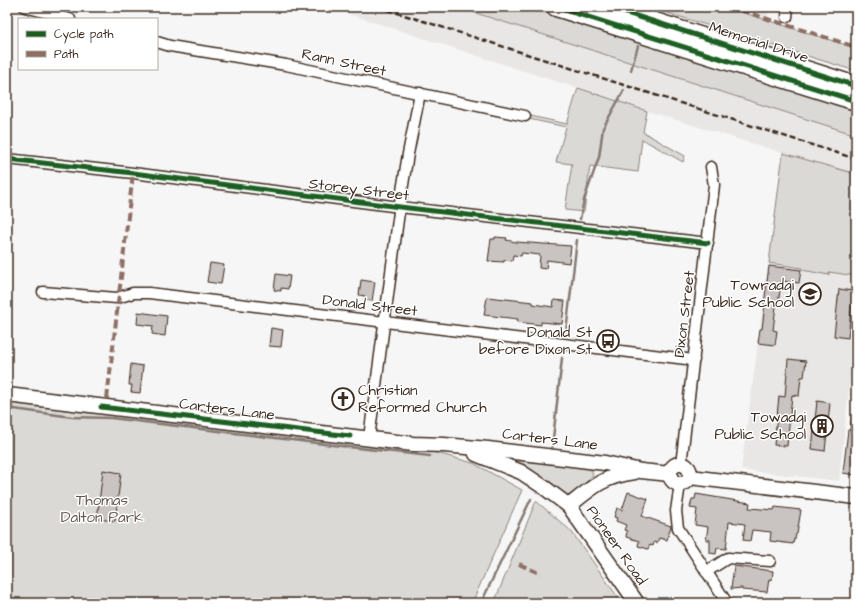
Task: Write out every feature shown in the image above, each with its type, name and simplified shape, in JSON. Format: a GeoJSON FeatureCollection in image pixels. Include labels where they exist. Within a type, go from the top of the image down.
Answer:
{"type":"FeatureCollection","features":[{"type":"Feature","properties":{"kind":"highway","name":"Memorial Drive"},"geometry":{"type":"LineString","coordinates":[[556,7],[856,101]]}},
{"type":"Feature","properties":{"kind":"highway","name":"Memorial Drive"},"geometry":{"type":"LineString","coordinates":[[608,7],[856,86]]}},
{"type":"Feature","properties":{"kind":"main road","name":"Carters Lane"},"geometry":{"type":"LineString","coordinates":[[7,395],[413,444],[453,446],[590,461],[680,478],[856,497]]}},
{"type":"Feature","properties":{"kind":"main road","name":"Pioneer Road"},"geometry":{"type":"LineString","coordinates":[[413,444],[466,456],[519,479],[536,489],[556,504],[561,506],[569,506]]}},
{"type":"Feature","properties":{"kind":"main road","name":"Carters Lane"},"geometry":{"type":"LineString","coordinates":[[453,446],[484,456]]}},
{"type":"Feature","properties":{"kind":"main road","name":"Pioneer Road"},"geometry":{"type":"LineString","coordinates":[[484,456],[533,479],[569,506],[637,603]]}},
{"type":"Feature","properties":{"kind":"main road"},"geometry":{"type":"LineString","coordinates":[[590,461],[595,465],[598,471],[596,484]]}},
{"type":"Feature","properties":{"kind":"main road"},"geometry":{"type":"LineString","coordinates":[[680,478],[675,466],[681,464]]}},
{"type":"Feature","properties":{"kind":"main road","name":"Carters Lane"},"geometry":{"type":"LineString","coordinates":[[569,506],[596,484],[616,475],[641,471]]}},
{"type":"Feature","properties":{"kind":"street"},"geometry":{"type":"LineString","coordinates":[[25,7],[66,18]]}},
{"type":"Feature","properties":{"kind":"street","name":"Rann Street"},"geometry":{"type":"LineString","coordinates":[[158,42],[170,46],[286,65],[525,116]]}},
{"type":"Feature","properties":{"kind":"street"},"geometry":{"type":"LineString","coordinates":[[369,438],[400,207],[408,154],[420,93]]}},
{"type":"Feature","properties":{"kind":"street","name":"Storey Street"},"geometry":{"type":"LineString","coordinates":[[7,158],[400,207],[708,243]]}},
{"type":"Feature","properties":{"kind":"street","name":"Dixon Street"},"geometry":{"type":"LineString","coordinates":[[681,464],[714,184],[711,167]]}},
{"type":"Feature","properties":{"kind":"street","name":"Donald Street"},"geometry":{"type":"LineString","coordinates":[[44,292],[118,298],[133,293],[149,293],[694,360]]}},
{"type":"Feature","properties":{"kind":"street"},"geometry":{"type":"LineString","coordinates":[[680,478],[676,512],[678,528],[727,603]]}},
{"type":"Feature","properties":{"kind":"street"},"geometry":{"type":"LineString","coordinates":[[706,572],[728,558],[770,561]]}},
{"type":"Feature","properties":{"kind":"shaded area"},"geometry":{"type":"Polygon","coordinates":[[[327,7],[457,7],[856,135],[856,326],[839,481],[741,470],[783,153],[647,111],[327,7]]]}},
{"type":"Feature","properties":{"kind":"shaded area"},"geometry":{"type":"Polygon","coordinates":[[[725,7],[769,7],[767,20],[725,7]]]}},
{"type":"Feature","properties":{"kind":"green space"},"geometry":{"type":"Polygon","coordinates":[[[457,7],[542,7],[856,105],[856,135],[457,7]]]}},
{"type":"Feature","properties":{"kind":"green space"},"geometry":{"type":"Polygon","coordinates":[[[648,7],[725,7],[856,48],[856,71],[648,7]]]}},
{"type":"Feature","properties":{"kind":"green space"},"geometry":{"type":"Polygon","coordinates":[[[578,88],[647,111],[643,132],[685,156],[683,162],[642,139],[638,172],[590,166],[584,212],[565,210],[572,164],[556,162],[566,127],[524,118],[526,115],[567,124],[578,88]]]}},
{"type":"Feature","properties":{"kind":"green space"},"geometry":{"type":"Polygon","coordinates":[[[783,153],[856,174],[856,276],[829,272],[829,275],[802,270],[802,268],[769,263],[783,153]]]}},
{"type":"Feature","properties":{"kind":"green space","name":"Thomas Dalton Park"},"geometry":{"type":"Polygon","coordinates":[[[7,402],[437,453],[473,463],[522,490],[472,603],[7,603],[7,402]]]}},
{"type":"Feature","properties":{"kind":"green space"},"geometry":{"type":"Polygon","coordinates":[[[511,457],[590,468],[593,474],[582,487],[568,497],[512,460],[511,457]]]}},
{"type":"Feature","properties":{"kind":"green space"},"geometry":{"type":"Polygon","coordinates":[[[536,501],[571,531],[622,603],[494,603],[536,501]]]}},
{"type":"Feature","properties":{"kind":"building"},"geometry":{"type":"Polygon","coordinates":[[[495,237],[507,238],[506,240],[516,242],[571,246],[569,263],[547,260],[546,269],[539,268],[540,255],[522,253],[521,256],[513,255],[512,261],[488,261],[491,239],[495,239],[495,237]]]}},
{"type":"Feature","properties":{"kind":"building"},"geometry":{"type":"Polygon","coordinates":[[[210,263],[224,265],[221,284],[207,282],[210,263]]]}},
{"type":"Feature","properties":{"kind":"building"},"geometry":{"type":"Polygon","coordinates":[[[769,266],[801,270],[799,283],[781,281],[773,330],[777,331],[775,345],[758,343],[760,329],[762,329],[769,266]]]}},
{"type":"Feature","properties":{"kind":"building"},"geometry":{"type":"Polygon","coordinates":[[[276,274],[290,276],[288,289],[281,288],[281,291],[274,290],[276,274]]]}},
{"type":"Feature","properties":{"kind":"building"},"geometry":{"type":"Polygon","coordinates":[[[361,280],[375,282],[372,301],[364,300],[365,296],[359,295],[361,280]]]}},
{"type":"Feature","properties":{"kind":"building"},"geometry":{"type":"Polygon","coordinates":[[[839,289],[853,291],[848,338],[834,336],[839,289]]]}},
{"type":"Feature","properties":{"kind":"building"},"geometry":{"type":"Polygon","coordinates":[[[487,297],[533,302],[533,304],[553,307],[554,300],[565,301],[562,324],[541,322],[541,325],[517,322],[518,319],[484,315],[487,297]]]}},
{"type":"Feature","properties":{"kind":"building"},"geometry":{"type":"Polygon","coordinates":[[[138,312],[167,316],[165,336],[152,334],[153,326],[137,324],[138,312]]]}},
{"type":"Feature","properties":{"kind":"building"},"geometry":{"type":"Polygon","coordinates":[[[271,328],[283,330],[281,347],[269,346],[271,328]]]}},
{"type":"Feature","properties":{"kind":"building"},"geometry":{"type":"Polygon","coordinates":[[[788,359],[806,361],[804,377],[801,377],[799,396],[792,395],[787,446],[774,445],[779,396],[785,397],[788,359]]]}},
{"type":"Feature","properties":{"kind":"building"},"geometry":{"type":"Polygon","coordinates":[[[131,364],[143,366],[140,393],[131,392],[132,385],[129,385],[131,364]]]}},
{"type":"Feature","properties":{"kind":"building","name":"Towadgi Public School"},"geometry":{"type":"Polygon","coordinates":[[[817,401],[830,403],[825,451],[812,449],[817,401]]]}},
{"type":"Feature","properties":{"kind":"building"},"geometry":{"type":"Polygon","coordinates":[[[852,414],[856,414],[855,475],[843,473],[848,430],[850,430],[852,414]]]}},
{"type":"Feature","properties":{"kind":"building"},"geometry":{"type":"Polygon","coordinates":[[[103,470],[121,473],[115,521],[97,519],[103,470]]]}},
{"type":"Feature","properties":{"kind":"building"},"geometry":{"type":"Polygon","coordinates":[[[628,492],[648,499],[642,516],[671,526],[667,540],[659,538],[657,543],[654,542],[653,546],[650,545],[648,549],[638,546],[639,541],[626,537],[627,531],[624,530],[626,525],[616,521],[617,518],[614,517],[617,508],[622,510],[628,492]]]}},
{"type":"Feature","properties":{"kind":"building"},"geometry":{"type":"Polygon","coordinates":[[[696,494],[750,503],[749,508],[774,510],[775,507],[801,510],[797,534],[793,544],[770,541],[771,532],[752,530],[750,541],[743,540],[745,524],[729,522],[726,549],[717,548],[716,554],[710,553],[710,540],[706,540],[708,527],[695,525],[697,509],[690,508],[692,499],[695,499],[696,494]]]}},
{"type":"Feature","properties":{"kind":"building"},"geometry":{"type":"Polygon","coordinates":[[[734,566],[773,571],[772,580],[769,579],[767,592],[742,590],[742,588],[731,589],[734,566]]]}},
{"type":"Feature","properties":{"kind":"waterway"},"geometry":{"type":"LineString","coordinates":[[631,70],[638,46]]}},
{"type":"Feature","properties":{"kind":"waterway"},"geometry":{"type":"LineString","coordinates":[[580,219],[584,200],[599,157],[603,128],[624,90]]}},
{"type":"Feature","properties":{"kind":"waterway"},"geometry":{"type":"LineString","coordinates":[[566,332],[577,240]]}},
{"type":"Feature","properties":{"kind":"waterway"},"geometry":{"type":"LineString","coordinates":[[552,448],[562,358]]}},
{"type":"Feature","properties":{"kind":"waterway"},"geometry":{"type":"LineString","coordinates":[[7,408],[72,417],[111,418],[430,456]]}},
{"type":"Feature","properties":{"kind":"waterway"},"geometry":{"type":"LineString","coordinates":[[481,603],[531,499]]}},
{"type":"Feature","properties":{"kind":"railway"},"geometry":{"type":"LineString","coordinates":[[379,7],[856,159]]}},
{"type":"Feature","properties":{"kind":"marked path"},"geometry":{"type":"LineString","coordinates":[[730,7],[856,47]]}},
{"type":"Feature","properties":{"kind":"marked path"},"geometry":{"type":"LineString","coordinates":[[107,399],[133,173]]}},
{"type":"Feature","properties":{"kind":"marked path"},"geometry":{"type":"LineString","coordinates":[[519,564],[541,574]]}},
{"type":"Feature","properties":{"kind":"cycle path"},"geometry":{"type":"LineString","coordinates":[[556,7],[856,101]]}},
{"type":"Feature","properties":{"kind":"cycle path"},"geometry":{"type":"LineString","coordinates":[[608,7],[856,86]]}},
{"type":"Feature","properties":{"kind":"cycle path"},"geometry":{"type":"LineString","coordinates":[[7,159],[708,243]]}},
{"type":"Feature","properties":{"kind":"cycle path"},"geometry":{"type":"LineString","coordinates":[[101,407],[350,436]]}},
{"type":"Feature","properties":{"kind":"place","name":"Towradgi Public School"},"geometry":{"type":"Point","coordinates":[810,294]}},
{"type":"Feature","properties":{"kind":"place","name":"Donald St before Dixon St"},"geometry":{"type":"Point","coordinates":[608,341]}},
{"type":"Feature","properties":{"kind":"place","name":"Christian Reformed Church"},"geometry":{"type":"Point","coordinates":[343,399]}},
{"type":"Feature","properties":{"kind":"place","name":"Towadgi Public School"},"geometry":{"type":"Point","coordinates":[822,426]}}]}
